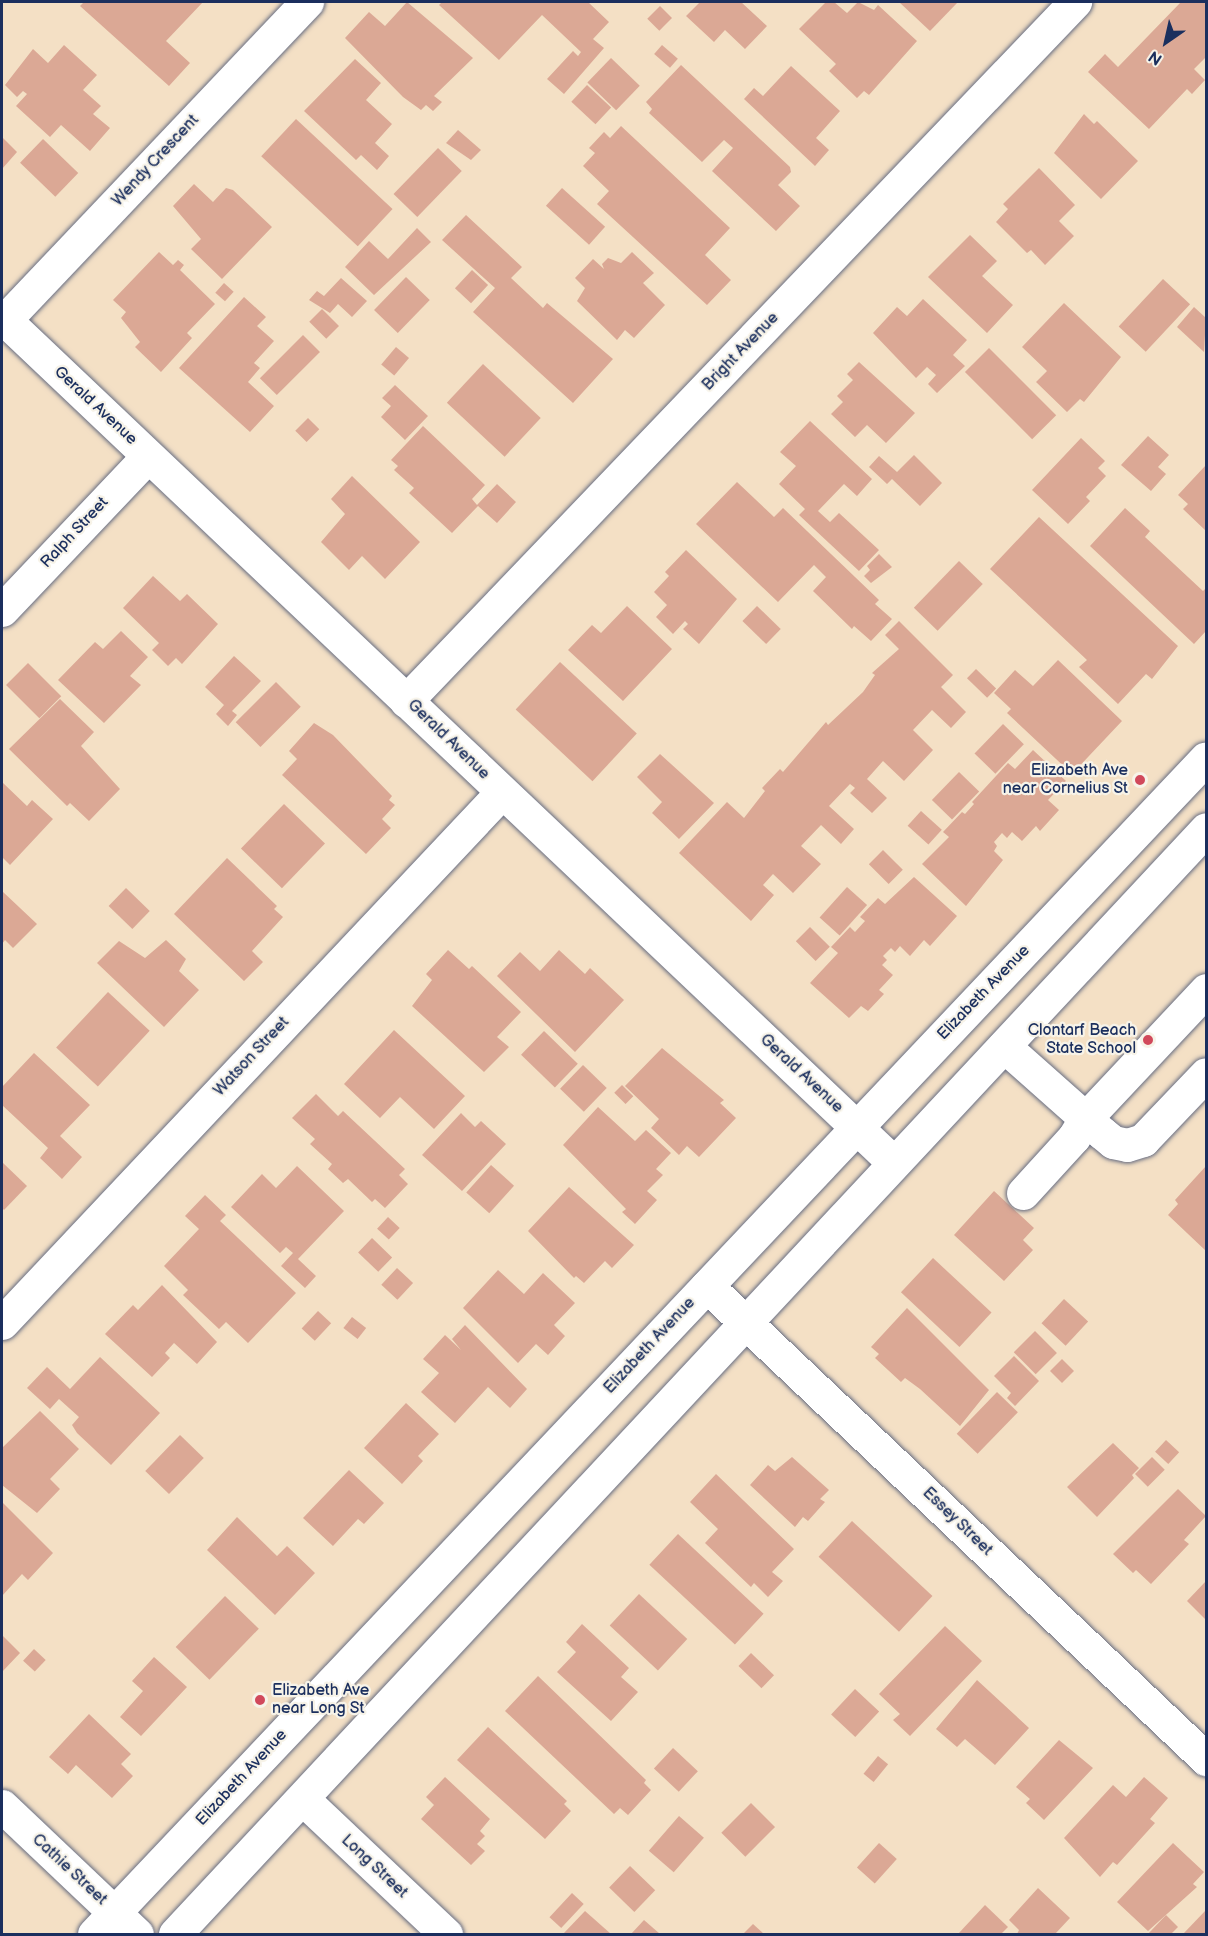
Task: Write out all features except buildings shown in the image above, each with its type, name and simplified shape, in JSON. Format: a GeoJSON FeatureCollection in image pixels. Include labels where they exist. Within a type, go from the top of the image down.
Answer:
{"type":"FeatureCollection","features":[{"type":"Feature","properties":{"kind":"main road","name":"Wendy Crescent"},"geometry":{"type":"LineString","coordinates":[[3,319],[307,2]]}},
{"type":"Feature","properties":{"kind":"main road","name":"Bright Avenue"},"geometry":{"type":"LineString","coordinates":[[406,701],[1075,2]]}},
{"type":"Feature","properties":{"kind":"main road","name":"Gerald Avenue"},"geometry":{"type":"LineString","coordinates":[[3,319],[894,1163]]}},
{"type":"Feature","properties":{"kind":"main road","name":"Ralph Street"},"geometry":{"type":"LineString","coordinates":[[2,610],[148,456]]}},
{"type":"Feature","properties":{"kind":"main road","name":"Elizabeth Avenue"},"geometry":{"type":"LineString","coordinates":[[115,1927],[707,1286],[1206,759]]}},
{"type":"Feature","properties":{"kind":"main road","name":"Watson Street"},"geometry":{"type":"LineString","coordinates":[[2,1323],[502,792]]}},
{"type":"Feature","properties":{"kind":"main road"},"geometry":{"type":"LineString","coordinates":[[175,1935],[748,1325],[894,1163],[1206,829]]}},
{"type":"Feature","properties":{"kind":"main road"},"geometry":{"type":"LineString","coordinates":[[1023,1193],[1074,1137],[1085,1119],[1206,990]]}},
{"type":"Feature","properties":{"kind":"main road"},"geometry":{"type":"LineString","coordinates":[[1004,1046],[1113,1142],[1137,1143],[1206,1074]]}},
{"type":"Feature","properties":{"kind":"main road","name":"Essey Street"},"geometry":{"type":"LineString","coordinates":[[707,1286],[1206,1759]]}},
{"type":"Feature","properties":{"kind":"main road","name":"Long Street"},"geometry":{"type":"LineString","coordinates":[[303,1799],[446,1935]]}},
{"type":"Feature","properties":{"kind":"main road","name":"Cathie Street"},"geometry":{"type":"LineString","coordinates":[[2,1806],[115,1927]]}},
{"type":"Feature","properties":{"kind":"place","name":"Elizabeth Ave near Cornelius St"},"geometry":{"type":"Point","coordinates":[1140,780]}},
{"type":"Feature","properties":{"kind":"place","name":"Clontarf Beach State School"},"geometry":{"type":"Point","coordinates":[1148,1040]}},
{"type":"Feature","properties":{"kind":"place","name":"Elizabeth Ave near Long St"},"geometry":{"type":"Point","coordinates":[260,1700]}}]}
